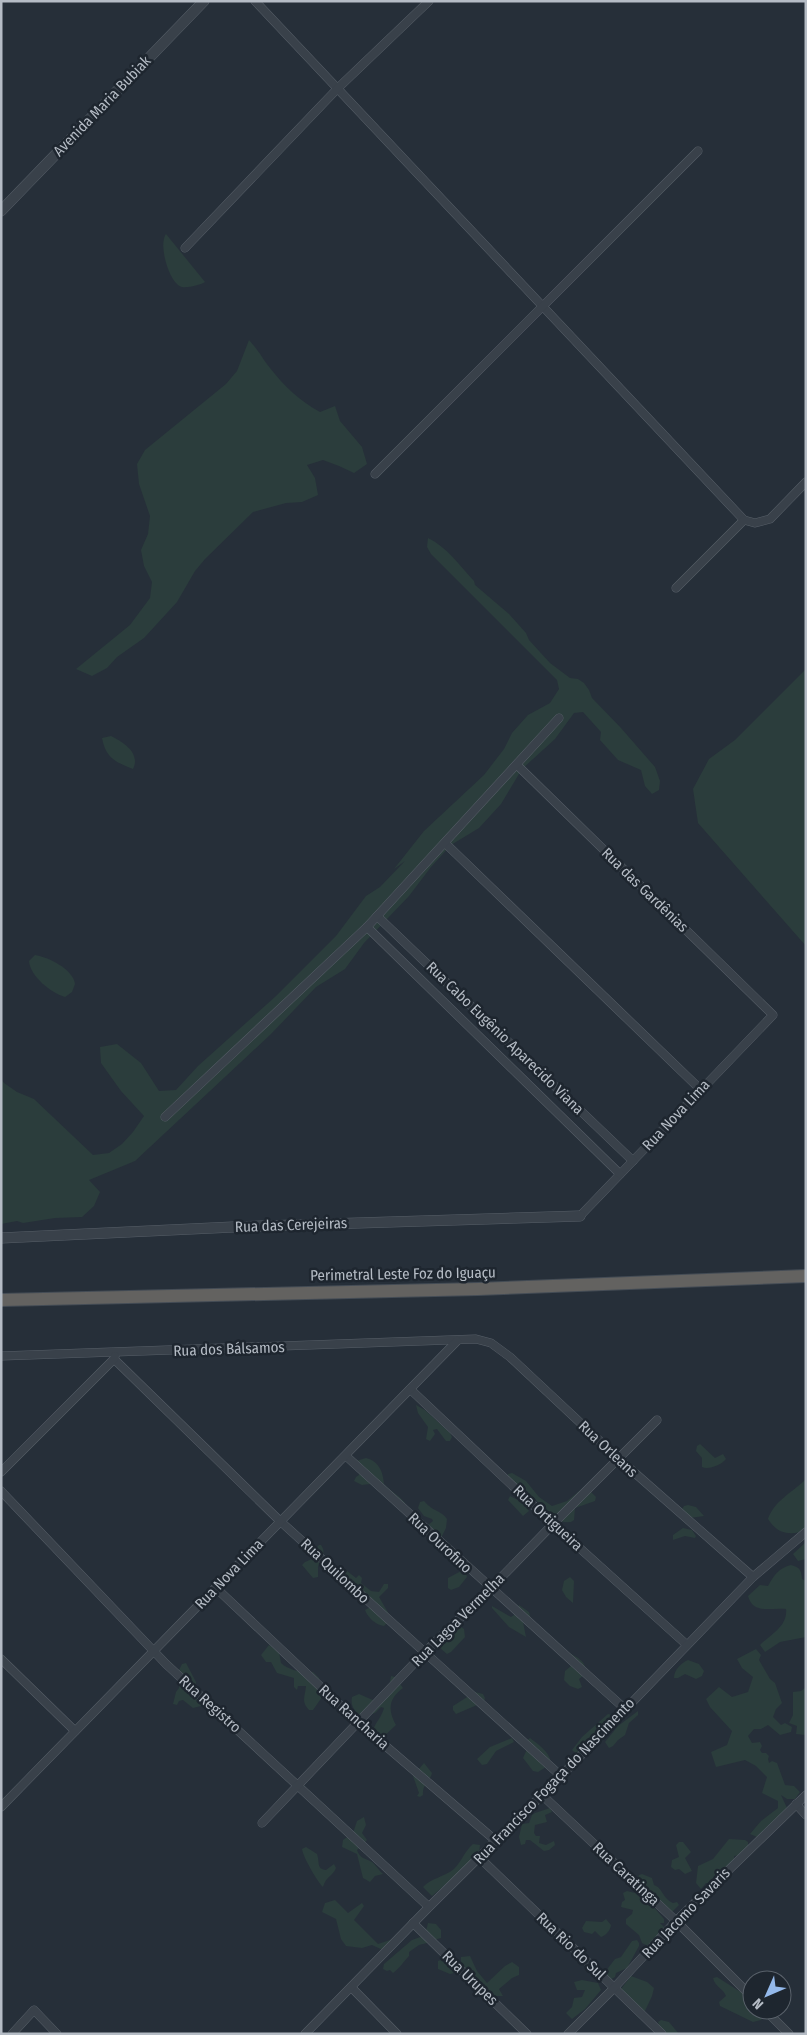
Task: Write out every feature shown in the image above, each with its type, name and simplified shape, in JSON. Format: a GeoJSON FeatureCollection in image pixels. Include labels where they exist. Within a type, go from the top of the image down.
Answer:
{"type":"FeatureCollection","features":[{"type":"Feature","properties":{"kind":"highway","name":"Perimetral Leste Foz do Iguaçu"},"geometry":{"type":"LineString","coordinates":[[1,1300],[478,1289],[806,1276]]}},
{"type":"Feature","properties":{"kind":"street","name":"Avenida Maria Bubiak"},"geometry":{"type":"LineString","coordinates":[[2,210],[204,1]]}},
{"type":"Feature","properties":{"kind":"street"},"geometry":{"type":"LineString","coordinates":[[255,1],[744,520],[755,523],[770,519],[806,482]]}},
{"type":"Feature","properties":{"kind":"street"},"geometry":{"type":"LineString","coordinates":[[185,248],[338,88],[430,1]]}},
{"type":"Feature","properties":{"kind":"street"},"geometry":{"type":"LineString","coordinates":[[375,474],[698,151]]}},
{"type":"Feature","properties":{"kind":"street"},"geometry":{"type":"LineString","coordinates":[[676,588],[744,520]]}},
{"type":"Feature","properties":{"kind":"street"},"geometry":{"type":"LineString","coordinates":[[165,1117],[367,927],[559,718]]}},
{"type":"Feature","properties":{"kind":"street","name":"Rua das Gardênias"},"geometry":{"type":"LineString","coordinates":[[517,765],[773,1015]]}},
{"type":"Feature","properties":{"kind":"street"},"geometry":{"type":"LineString","coordinates":[[445,843],[700,1090]]}},
{"type":"Feature","properties":{"kind":"street","name":"Rua Cabo Eugênio Aparecido Viana"},"geometry":{"type":"LineString","coordinates":[[377,916],[633,1161]]}},
{"type":"Feature","properties":{"kind":"street","name":"Rua Cabo Eugênio Aparecido Viana"},"geometry":{"type":"LineString","coordinates":[[367,927],[620,1174]]}},
{"type":"Feature","properties":{"kind":"street","name":"Rua Nova Lima"},"geometry":{"type":"LineString","coordinates":[[580,1216],[773,1015]]}},
{"type":"Feature","properties":{"kind":"street","name":"Rua das Cerejeiras"},"geometry":{"type":"LineString","coordinates":[[1,1238],[233,1227],[580,1216]]}},
{"type":"Feature","properties":{"kind":"street","name":"Rua Orleans"},"geometry":{"type":"LineString","coordinates":[[457,1341],[476,1339],[491,1342],[510,1357],[619,1459],[753,1577]]}},
{"type":"Feature","properties":{"kind":"street","name":"Rua Nova Lima"},"geometry":{"type":"LineString","coordinates":[[1,1807],[457,1341]]}},
{"type":"Feature","properties":{"kind":"street","name":"Rua dos Bálsamos"},"geometry":{"type":"LineString","coordinates":[[1,1356],[115,1356],[457,1341]]}},
{"type":"Feature","properties":{"kind":"street"},"geometry":{"type":"LineString","coordinates":[[1,1472],[115,1356]]}},
{"type":"Feature","properties":{"kind":"street","name":"Rua Quilombo"},"geometry":{"type":"LineString","coordinates":[[115,1356],[280,1521],[561,1776]]}},
{"type":"Feature","properties":{"kind":"street","name":"Rua Ortigueira"},"geometry":{"type":"LineString","coordinates":[[410,1389],[552,1524],[687,1646]]}},
{"type":"Feature","properties":{"kind":"street","name":"Rua Lagoa Vermelha"},"geometry":{"type":"LineString","coordinates":[[262,1823],[424,1653],[657,1420]]}},
{"type":"Feature","properties":{"kind":"street","name":"Rua Ourofino"},"geometry":{"type":"LineString","coordinates":[[346,1456],[490,1589],[625,1709]]}},
{"type":"Feature","properties":{"kind":"street","name":"Rua Registro"},"geometry":{"type":"LineString","coordinates":[[1,1490],[154,1651],[429,1907]]}},
{"type":"Feature","properties":{"kind":"street","name":"Rua Francisco Fogaça do Nascimento"},"geometry":{"type":"LineString","coordinates":[[305,2034],[413,1922],[561,1776],[753,1577],[806,1532]]}},
{"type":"Feature","properties":{"kind":"street","name":"Rua Rancharia"},"geometry":{"type":"LineString","coordinates":[[216,1588],[359,1722],[496,1841]]}},
{"type":"Feature","properties":{"kind":"street"},"geometry":{"type":"LineString","coordinates":[[1,1659],[75,1731]]}},
{"type":"Feature","properties":{"kind":"street","name":"Rua Jacomo Savaris"},"geometry":{"type":"LineString","coordinates":[[568,2034],[676,1921],[806,1794]]}},
{"type":"Feature","properties":{"kind":"street","name":"Rua Caratinga"},"geometry":{"type":"LineString","coordinates":[[542,1795],[676,1921],[742,1987]]}},
{"type":"Feature","properties":{"kind":"street"},"geometry":{"type":"LineString","coordinates":[[796,1804],[806,1815]]}},
{"type":"Feature","properties":{"kind":"street","name":"Rua Rio do Sul"},"geometry":{"type":"LineString","coordinates":[[480,1858],[662,2034]]}},
{"type":"Feature","properties":{"kind":"street","name":"Rua Urupes"},"geometry":{"type":"LineString","coordinates":[[413,1922],[527,2034]]}},
{"type":"Feature","properties":{"kind":"street"},"geometry":{"type":"LineString","coordinates":[[351,1987],[397,2034]]}},
{"type":"Feature","properties":{"kind":"street"},"geometry":{"type":"LineString","coordinates":[[12,2034],[34,2010],[57,2034]]}},
{"type":"Feature","properties":{"kind":"street"},"geometry":{"type":"LineString","coordinates":[[775,2020],[789,2034]]}},
{"type":"Feature","properties":{"kind":"shaded area"},"geometry":{"type":"Polygon","coordinates":[[[166,234],[205,282],[187,287],[177,284],[169,272],[164,254],[163,246],[166,234]]]}},
{"type":"Feature","properties":{"kind":"shaded area"},"geometry":{"type":"Polygon","coordinates":[[[249,340],[275,375],[299,398],[320,412],[335,406],[340,421],[362,447],[367,464],[354,473],[323,460],[307,465],[315,478],[318,495],[302,502],[286,503],[253,512],[205,559],[195,571],[177,602],[144,638],[117,657],[107,668],[92,676],[76,669],[130,625],[150,598],[152,582],[144,566],[141,550],[148,534],[150,516],[139,484],[137,464],[145,450],[226,384],[237,371],[249,340]]]}},
{"type":"Feature","properties":{"kind":"shaded area"},"geometry":{"type":"Polygon","coordinates":[[[428,538],[447,552],[474,581],[475,585],[509,614],[550,663],[570,678],[578,679],[584,683],[592,698],[655,767],[660,781],[659,790],[652,794],[645,786],[641,770],[618,760],[600,740],[601,732],[583,712],[574,713],[555,739],[522,769],[501,804],[479,828],[451,845],[409,896],[364,943],[345,969],[316,987],[271,1034],[135,1161],[89,1180],[100,1192],[94,1206],[82,1217],[55,1218],[23,1223],[17,1221],[1,1224],[1,1079],[17,1092],[34,1099],[93,1155],[109,1153],[122,1144],[144,1116],[121,1091],[101,1063],[100,1047],[117,1044],[141,1063],[159,1091],[176,1090],[198,1066],[276,996],[336,936],[366,896],[380,887],[405,861],[394,869],[424,831],[484,775],[504,749],[512,733],[528,715],[550,703],[559,689],[557,680],[431,554],[427,547],[428,538]]]}},
{"type":"Feature","properties":{"kind":"shaded area"},"geometry":{"type":"Polygon","coordinates":[[[806,669],[806,946],[698,823],[693,789],[709,759],[735,740],[806,669]]]}},
{"type":"Feature","properties":{"kind":"shaded area"},"geometry":{"type":"Polygon","coordinates":[[[111,736],[121,741],[133,753],[135,763],[133,769],[117,762],[106,751],[102,738],[111,736]]]}},
{"type":"Feature","properties":{"kind":"shaded area"},"geometry":{"type":"Polygon","coordinates":[[[35,955],[53,961],[70,973],[75,984],[72,992],[65,997],[59,995],[37,978],[30,967],[29,961],[35,955]]]}},
{"type":"Feature","properties":{"kind":"shaded area"},"geometry":{"type":"Polygon","coordinates":[[[416,1405],[425,1410],[450,1433],[452,1437],[450,1441],[446,1441],[437,1429],[433,1430],[435,1434],[430,1441],[426,1439],[428,1427],[418,1413],[416,1405]]]}},
{"type":"Feature","properties":{"kind":"shaded area"},"geometry":{"type":"Polygon","coordinates":[[[700,1444],[715,1458],[723,1454],[726,1459],[715,1466],[702,1467],[702,1458],[696,1451],[697,1446],[700,1444]]]}},
{"type":"Feature","properties":{"kind":"shaded area"},"geometry":{"type":"Polygon","coordinates":[[[366,1458],[377,1464],[383,1475],[384,1484],[405,1503],[402,1507],[370,1484],[362,1485],[354,1481],[359,1475],[359,1471],[353,1462],[366,1458]]]}},
{"type":"Feature","properties":{"kind":"shaded area"},"geometry":{"type":"Polygon","coordinates":[[[512,1473],[526,1481],[539,1497],[552,1506],[567,1501],[584,1487],[596,1497],[595,1501],[575,1508],[574,1520],[571,1522],[558,1520],[548,1514],[527,1491],[508,1481],[508,1474],[512,1473]]]}},
{"type":"Feature","properties":{"kind":"shaded area"},"geometry":{"type":"Polygon","coordinates":[[[806,1479],[806,1531],[790,1533],[780,1531],[768,1519],[771,1513],[779,1502],[806,1479]]]}},
{"type":"Feature","properties":{"kind":"shaded area"},"geometry":{"type":"Polygon","coordinates":[[[510,1496],[524,1503],[529,1511],[523,1516],[508,1500],[510,1496]]]}},
{"type":"Feature","properties":{"kind":"shaded area"},"geometry":{"type":"Polygon","coordinates":[[[424,1501],[447,1519],[446,1528],[441,1538],[427,1526],[433,1521],[432,1519],[424,1516],[418,1508],[420,1502],[424,1501]]]}},
{"type":"Feature","properties":{"kind":"shaded area"},"geometry":{"type":"Polygon","coordinates":[[[688,1505],[696,1507],[704,1516],[690,1518],[682,1509],[688,1505]]]}},
{"type":"Feature","properties":{"kind":"shaded area"},"geometry":{"type":"Polygon","coordinates":[[[683,1528],[692,1530],[696,1536],[695,1538],[685,1536],[673,1540],[673,1535],[683,1528]]]}},
{"type":"Feature","properties":{"kind":"shaded area"},"geometry":{"type":"Polygon","coordinates":[[[806,1542],[806,1559],[798,1561],[793,1554],[806,1542]]]}},
{"type":"Feature","properties":{"kind":"shaded area"},"geometry":{"type":"Polygon","coordinates":[[[319,1545],[323,1548],[323,1554],[318,1566],[318,1577],[313,1578],[302,1565],[312,1559],[314,1550],[319,1545]]]}},
{"type":"Feature","properties":{"kind":"shaded area"},"geometry":{"type":"Polygon","coordinates":[[[791,1565],[800,1569],[802,1579],[806,1581],[806,1637],[780,1642],[765,1652],[760,1645],[782,1625],[786,1609],[758,1608],[750,1602],[748,1596],[760,1585],[768,1586],[777,1572],[791,1565]]]}},
{"type":"Feature","properties":{"kind":"shaded area"},"geometry":{"type":"Polygon","coordinates":[[[339,1568],[356,1578],[359,1575],[362,1578],[361,1583],[371,1591],[379,1592],[384,1584],[388,1584],[388,1588],[379,1597],[390,1616],[384,1626],[375,1623],[368,1616],[365,1610],[372,1606],[337,1572],[339,1568]]]}},
{"type":"Feature","properties":{"kind":"shaded area"},"geometry":{"type":"Polygon","coordinates":[[[463,1570],[467,1577],[459,1587],[451,1590],[448,1588],[448,1578],[463,1570]]]}},
{"type":"Feature","properties":{"kind":"shaded area"},"geometry":{"type":"Polygon","coordinates":[[[570,1577],[574,1581],[573,1603],[562,1590],[564,1581],[570,1577]]]}},
{"type":"Feature","properties":{"kind":"shaded area"},"geometry":{"type":"Polygon","coordinates":[[[519,1605],[529,1612],[531,1619],[523,1622],[526,1637],[509,1627],[492,1608],[492,1606],[511,1617],[519,1605]]]}},
{"type":"Feature","properties":{"kind":"shaded area"},"geometry":{"type":"Polygon","coordinates":[[[457,1624],[464,1629],[465,1637],[447,1654],[440,1648],[443,1641],[457,1624]]]}},
{"type":"Feature","properties":{"kind":"shaded area"},"geometry":{"type":"Polygon","coordinates":[[[269,1645],[279,1652],[281,1663],[288,1668],[313,1672],[319,1678],[322,1697],[313,1710],[309,1710],[305,1704],[306,1686],[298,1686],[297,1690],[294,1687],[294,1678],[277,1673],[271,1662],[266,1662],[261,1655],[269,1645]]]}},
{"type":"Feature","properties":{"kind":"shaded area"},"geometry":{"type":"Polygon","coordinates":[[[756,1649],[761,1655],[759,1660],[770,1679],[775,1683],[782,1703],[776,1709],[773,1717],[781,1725],[785,1723],[792,1727],[791,1732],[780,1735],[768,1725],[761,1729],[754,1729],[748,1736],[752,1743],[760,1742],[762,1746],[760,1750],[769,1756],[769,1763],[772,1761],[777,1763],[785,1785],[794,1786],[800,1792],[795,1799],[787,1799],[781,1795],[788,1810],[762,1839],[750,1834],[761,1821],[778,1808],[778,1801],[762,1793],[767,1777],[756,1766],[745,1760],[716,1767],[711,1752],[727,1745],[732,1731],[710,1707],[706,1699],[719,1687],[732,1697],[748,1692],[753,1677],[742,1668],[737,1659],[756,1649]]]}},
{"type":"Feature","properties":{"kind":"shaded area"},"geometry":{"type":"Polygon","coordinates":[[[567,1651],[580,1659],[586,1668],[586,1673],[579,1679],[582,1687],[578,1689],[570,1686],[564,1680],[565,1671],[571,1666],[566,1655],[567,1651]]]}},
{"type":"Feature","properties":{"kind":"shaded area"},"geometry":{"type":"Polygon","coordinates":[[[688,1660],[699,1664],[704,1671],[702,1676],[696,1679],[685,1674],[674,1678],[678,1667],[688,1660]]]}},
{"type":"Feature","properties":{"kind":"shaded area"},"geometry":{"type":"Polygon","coordinates":[[[186,1663],[196,1682],[196,1690],[202,1702],[201,1706],[193,1708],[183,1700],[179,1701],[177,1705],[173,1704],[179,1688],[178,1672],[182,1664],[186,1663]]]}},
{"type":"Feature","properties":{"kind":"shaded area"},"geometry":{"type":"Polygon","coordinates":[[[391,1676],[395,1677],[403,1688],[394,1696],[391,1705],[396,1725],[381,1739],[372,1742],[374,1727],[384,1708],[381,1707],[375,1713],[362,1717],[354,1708],[352,1697],[359,1694],[375,1701],[389,1687],[391,1676]]]}},
{"type":"Feature","properties":{"kind":"shaded area"},"geometry":{"type":"Polygon","coordinates":[[[806,1687],[806,1732],[805,1735],[796,1734],[797,1726],[789,1723],[793,1715],[793,1692],[801,1691],[806,1687]]]}},
{"type":"Feature","properties":{"kind":"shaded area"},"geometry":{"type":"Polygon","coordinates":[[[475,1692],[483,1694],[484,1702],[456,1714],[453,1706],[475,1692]]]}},
{"type":"Feature","properties":{"kind":"shaded area"},"geometry":{"type":"Polygon","coordinates":[[[638,1711],[638,1715],[629,1723],[625,1735],[609,1748],[605,1742],[618,1726],[638,1711]]]}},
{"type":"Feature","properties":{"kind":"shaded area"},"geometry":{"type":"Polygon","coordinates":[[[608,1714],[612,1715],[609,1722],[582,1750],[577,1754],[572,1750],[582,1737],[608,1714]]]}},
{"type":"Feature","properties":{"kind":"shaded area"},"geometry":{"type":"Polygon","coordinates":[[[512,1738],[514,1742],[496,1751],[487,1764],[482,1765],[477,1759],[490,1747],[512,1738]]]}},
{"type":"Feature","properties":{"kind":"shaded area"},"geometry":{"type":"Polygon","coordinates":[[[530,1738],[544,1749],[549,1756],[551,1764],[538,1772],[533,1771],[523,1758],[527,1749],[526,1741],[530,1738]]]}},
{"type":"Feature","properties":{"kind":"shaded area"},"geometry":{"type":"Polygon","coordinates":[[[424,1763],[432,1773],[424,1788],[423,1795],[420,1797],[417,1796],[419,1793],[413,1776],[424,1763]]]}},
{"type":"Feature","properties":{"kind":"shaded area"},"geometry":{"type":"Polygon","coordinates":[[[550,1808],[552,1812],[545,1815],[547,1822],[535,1825],[534,1833],[536,1836],[540,1836],[539,1843],[546,1845],[554,1841],[555,1845],[549,1850],[544,1851],[530,1840],[526,1840],[525,1844],[521,1845],[519,1837],[522,1824],[529,1823],[532,1815],[535,1813],[550,1808]]]}},
{"type":"Feature","properties":{"kind":"shaded area"},"geometry":{"type":"Polygon","coordinates":[[[364,1817],[366,1825],[362,1833],[367,1840],[357,1850],[358,1853],[361,1857],[372,1862],[383,1874],[375,1876],[370,1882],[363,1878],[357,1854],[342,1847],[343,1840],[353,1833],[357,1821],[364,1817]]]}},
{"type":"Feature","properties":{"kind":"shaded area"},"geometry":{"type":"Polygon","coordinates":[[[729,1839],[745,1840],[748,1842],[748,1850],[742,1855],[734,1856],[734,1864],[714,1883],[706,1883],[701,1889],[696,1883],[698,1866],[713,1859],[729,1839]]]}},
{"type":"Feature","properties":{"kind":"shaded area"},"geometry":{"type":"Polygon","coordinates":[[[679,1842],[683,1842],[691,1852],[685,1858],[692,1871],[685,1874],[679,1869],[675,1870],[671,1867],[672,1860],[679,1857],[676,1845],[679,1842]]]}},
{"type":"Feature","properties":{"kind":"shaded area"},"geometry":{"type":"Polygon","coordinates":[[[473,1844],[480,1845],[479,1853],[464,1869],[432,1896],[423,1887],[454,1869],[473,1844]]]}},
{"type":"Feature","properties":{"kind":"shaded area"},"geometry":{"type":"Polygon","coordinates":[[[306,1847],[317,1854],[321,1868],[326,1870],[334,1864],[336,1868],[323,1887],[305,1857],[302,1849],[306,1847]]]}},
{"type":"Feature","properties":{"kind":"shaded area"},"geometry":{"type":"Polygon","coordinates":[[[642,1874],[652,1878],[654,1885],[659,1888],[669,1901],[677,1902],[679,1905],[671,1913],[637,1879],[642,1874]]]}},
{"type":"Feature","properties":{"kind":"shaded area"},"geometry":{"type":"Polygon","coordinates":[[[627,1891],[635,1893],[651,1904],[664,1919],[664,1923],[660,1923],[665,1928],[650,1945],[642,1943],[639,1935],[626,1924],[626,1919],[632,1914],[633,1910],[621,1907],[622,1902],[625,1900],[623,1893],[627,1891]]]}},
{"type":"Feature","properties":{"kind":"shaded area"},"geometry":{"type":"Polygon","coordinates":[[[335,1900],[348,1913],[362,1903],[364,1906],[354,1920],[378,1944],[393,1939],[385,1951],[372,1945],[362,1948],[346,1946],[341,1939],[336,1919],[322,1912],[325,1903],[335,1900]]]}},
{"type":"Feature","properties":{"kind":"shaded area"},"geometry":{"type":"Polygon","coordinates":[[[606,1919],[611,1925],[608,1932],[601,1937],[595,1931],[592,1934],[584,1932],[582,1928],[586,1921],[602,1922],[606,1919]]]}},
{"type":"Feature","properties":{"kind":"shaded area"},"geometry":{"type":"Polygon","coordinates":[[[428,1923],[436,1924],[441,1930],[441,1938],[434,1940],[426,1931],[428,1923]]]}},
{"type":"Feature","properties":{"kind":"shaded area"},"geometry":{"type":"Polygon","coordinates":[[[423,1936],[428,1939],[427,1943],[419,1945],[409,1952],[409,1956],[393,1973],[390,1970],[383,1969],[384,1964],[412,1940],[423,1936]]]}},
{"type":"Feature","properties":{"kind":"shaded area"},"geometry":{"type":"Polygon","coordinates":[[[637,1940],[639,1946],[627,1968],[616,1973],[615,1977],[608,1981],[602,1976],[615,1959],[621,1957],[632,1941],[637,1940]]]}},
{"type":"Feature","properties":{"kind":"shaded area"},"geometry":{"type":"Polygon","coordinates":[[[470,1956],[477,1971],[487,1983],[512,1962],[519,1967],[519,1975],[512,1978],[499,1989],[503,1996],[490,1996],[480,1983],[461,1966],[461,1957],[470,1956]]]}},
{"type":"Feature","properties":{"kind":"shaded area"},"geometry":{"type":"Polygon","coordinates":[[[446,1958],[458,1968],[458,1972],[450,1974],[438,1969],[438,1961],[446,1958]]]}},
{"type":"Feature","properties":{"kind":"shaded area"},"geometry":{"type":"Polygon","coordinates":[[[631,1976],[647,1982],[654,1988],[645,2011],[630,2003],[621,1989],[631,1976]]]}},
{"type":"Feature","properties":{"kind":"shaded area"},"geometry":{"type":"Polygon","coordinates":[[[717,1977],[742,1992],[742,2017],[720,2006],[719,2002],[726,1996],[713,1978],[717,1977]]]}},
{"type":"Feature","properties":{"kind":"shaded area"},"geometry":{"type":"Polygon","coordinates":[[[582,1980],[598,1983],[601,1990],[585,2009],[572,2019],[566,2013],[572,2007],[574,1998],[582,1997],[585,1990],[577,1990],[574,1982],[582,1980]]]}},
{"type":"Feature","properties":{"kind":"shaded area"},"geometry":{"type":"Polygon","coordinates":[[[661,2020],[669,2022],[679,2034],[662,2034],[658,2022],[661,2020]]]}}]}
